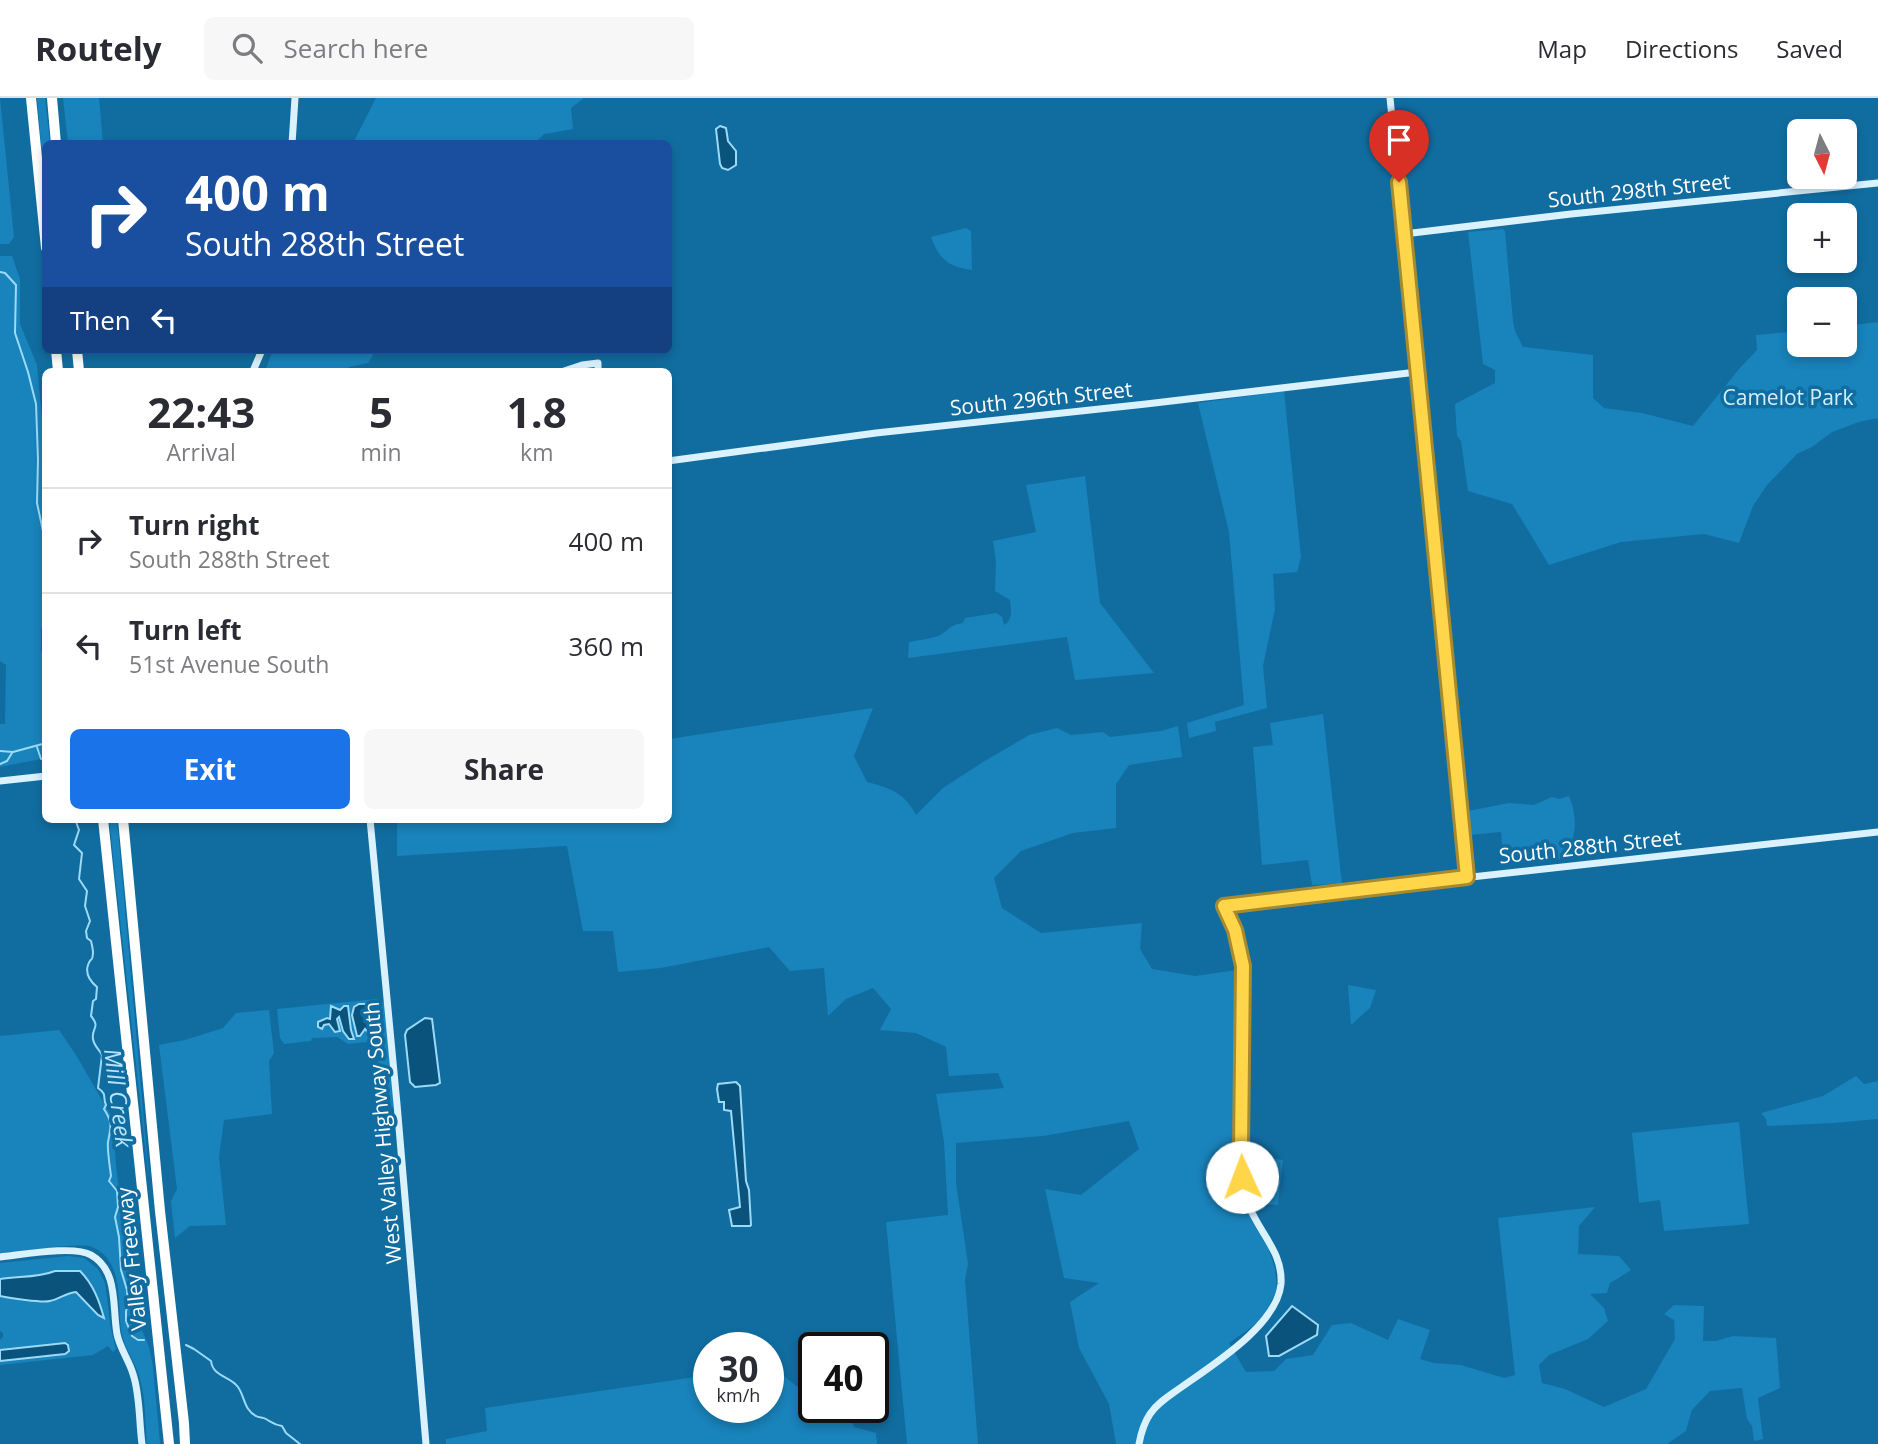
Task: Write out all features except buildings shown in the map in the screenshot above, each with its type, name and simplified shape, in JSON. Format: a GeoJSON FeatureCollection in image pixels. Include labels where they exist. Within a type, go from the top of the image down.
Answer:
{"type":"FeatureCollection","features":[{"type":"Feature","properties":{"kind":"highway"},"geometry":{"type":"LineString","coordinates":[[31,98],[42,207]]}},
{"type":"Feature","properties":{"kind":"highway"},"geometry":{"type":"LineString","coordinates":[[52,98],[57,140]]}},
{"type":"Feature","properties":{"kind":"highway","name":"Valley Freeway"},"geometry":{"type":"LineString","coordinates":[[103,823],[169,1444]]}},
{"type":"Feature","properties":{"kind":"highway","name":"Valley Freeway"},"geometry":{"type":"LineString","coordinates":[[123,823],[159,1198],[186,1444]]}},
{"type":"Feature","properties":{"kind":"street"},"geometry":{"type":"LineString","coordinates":[[292,140],[295,98]]}},
{"type":"Feature","properties":{"kind":"street"},"geometry":{"type":"LineString","coordinates":[[1390,98],[1467,877]]}},
{"type":"Feature","properties":{"kind":"street","name":"South 298th Street"},"geometry":{"type":"LineString","coordinates":[[1404,234],[1878,183]]}},
{"type":"Feature","properties":{"kind":"street"},"geometry":{"type":"LineString","coordinates":[[572,368],[598,367]]}},
{"type":"Feature","properties":{"kind":"street","name":"South 296th Street"},"geometry":{"type":"LineString","coordinates":[[672,460],[876,433],[1417,372]]}},
{"type":"Feature","properties":{"kind":"street"},"geometry":{"type":"LineString","coordinates":[[0,781],[42,776]]}},
{"type":"Feature","properties":{"kind":"street","name":"West Valley Highway South"},"geometry":{"type":"LineString","coordinates":[[370,823],[426,1444]]}},
{"type":"Feature","properties":{"kind":"street","name":"South 288th Street"},"geometry":{"type":"LineString","coordinates":[[1139,1444],[1145,1424],[1156,1407],[1255,1329],[1271,1312],[1280,1291],[1278,1257],[1252,1213],[1244,1191],[1241,1148],[1243,966],[1235,930],[1224,906],[1878,832]]}},
{"type":"Feature","properties":{"kind":"street"},"geometry":{"type":"LineString","coordinates":[[0,1257],[85,1252],[107,1272],[113,1289],[117,1335],[134,1377],[142,1444]]}},
{"type":"Feature","properties":{"kind":"green space"},"geometry":{"type":"Polygon","coordinates":[[[0,98],[14,237],[9,244],[0,244],[0,98]]]}},
{"type":"Feature","properties":{"kind":"green space"},"geometry":{"type":"Polygon","coordinates":[[[37,98],[45,98],[50,140],[42,140],[42,154],[37,98]]]}},
{"type":"Feature","properties":{"kind":"green space"},"geometry":{"type":"Polygon","coordinates":[[[63,98],[99,98],[103,140],[68,140],[63,98]]]}},
{"type":"Feature","properties":{"kind":"green space"},"geometry":{"type":"Polygon","coordinates":[[[376,98],[584,98],[571,108],[573,129],[544,134],[538,140],[355,140],[376,98]]]}},
{"type":"Feature","properties":{"kind":"green space"},"geometry":{"type":"Polygon","coordinates":[[[966,228],[971,231],[972,270],[945,261],[931,237],[966,228]]]}},
{"type":"Feature","properties":{"kind":"green space","name":"Camelot Park"},"geometry":{"type":"Polygon","coordinates":[[[1505,231],[1513,321],[1523,347],[1593,355],[1593,398],[1604,408],[1642,413],[1693,426],[1757,350],[1756,335],[1787,332],[1787,357],[1857,357],[1857,325],[1878,322],[1878,418],[1832,432],[1797,454],[1767,485],[1753,506],[1739,543],[1704,534],[1621,542],[1549,565],[1512,504],[1468,491],[1461,441],[1457,436],[1455,404],[1495,383],[1495,370],[1483,364],[1468,232],[1505,231]]]}},
{"type":"Feature","properties":{"kind":"green space"},"geometry":{"type":"Polygon","coordinates":[[[0,256],[12,256],[20,279],[20,324],[37,365],[42,418],[42,759],[0,767],[0,724],[5,724],[6,665],[0,661],[0,256]]]}},
{"type":"Feature","properties":{"kind":"green space"},"geometry":{"type":"Polygon","coordinates":[[[271,354],[374,354],[368,363],[348,368],[266,368],[271,354]]]}},
{"type":"Feature","properties":{"kind":"green space"},"geometry":{"type":"Polygon","coordinates":[[[1284,391],[1301,557],[1297,572],[1273,574],[1275,609],[1263,666],[1267,708],[1215,722],[1216,731],[1189,738],[1187,723],[1244,705],[1229,532],[1198,403],[1284,391]]]}},
{"type":"Feature","properties":{"kind":"green space"},"geometry":{"type":"Polygon","coordinates":[[[1085,476],[1100,603],[1154,673],[1075,680],[1067,637],[908,658],[909,642],[938,636],[954,625],[963,623],[965,618],[996,613],[1002,617],[1004,625],[1007,623],[1011,614],[1010,600],[995,591],[996,562],[993,541],[1036,532],[1026,485],[1085,476]]]}},
{"type":"Feature","properties":{"kind":"green space"},"geometry":{"type":"Polygon","coordinates":[[[873,708],[854,756],[867,782],[902,796],[916,815],[943,788],[1029,735],[1057,728],[1071,735],[1103,732],[1110,737],[1161,731],[1178,726],[1182,757],[1129,765],[1116,784],[1116,828],[1073,833],[1021,851],[994,878],[1002,908],[1041,933],[1142,923],[1140,949],[1152,969],[1195,976],[1237,970],[1235,1179],[1252,1222],[1268,1247],[1275,1269],[1277,1289],[1263,1319],[1229,1343],[1246,1372],[1274,1371],[1286,1359],[1313,1355],[1332,1325],[1351,1323],[1388,1340],[1398,1319],[1430,1330],[1420,1359],[1461,1365],[1504,1378],[1515,1375],[1498,1218],[1595,1207],[1579,1226],[1578,1254],[1619,1256],[1631,1270],[1610,1283],[1607,1293],[1590,1294],[1604,1308],[1608,1321],[1588,1339],[1549,1355],[1539,1365],[1542,1383],[1565,1389],[1604,1407],[1646,1389],[1675,1339],[1674,1320],[1664,1314],[1674,1305],[1704,1306],[1703,1341],[1716,1341],[1733,1336],[1776,1338],[1780,1388],[1758,1398],[1763,1439],[1754,1441],[1742,1388],[1710,1391],[1692,1410],[1686,1431],[1667,1444],[1116,1444],[1109,1404],[1079,1348],[1070,1302],[1099,1283],[1064,1278],[1045,1189],[1081,1195],[1139,1149],[1129,1121],[1043,1136],[956,1143],[956,1183],[968,1264],[965,1280],[978,1444],[907,1444],[886,1222],[948,1215],[944,1142],[936,1094],[1004,1088],[998,1073],[949,1076],[946,1047],[916,1033],[880,1030],[891,1009],[873,988],[846,999],[828,1016],[824,968],[790,971],[769,947],[661,968],[618,972],[613,931],[583,931],[567,846],[397,856],[397,823],[672,823],[672,739],[873,708]]]}},
{"type":"Feature","properties":{"kind":"green space"},"geometry":{"type":"Polygon","coordinates":[[[1323,714],[1342,884],[1312,885],[1308,860],[1262,865],[1253,747],[1273,745],[1270,723],[1323,714]]]}},
{"type":"Feature","properties":{"kind":"green space"},"geometry":{"type":"Polygon","coordinates":[[[1569,796],[1575,818],[1572,840],[1584,851],[1580,857],[1504,865],[1501,832],[1470,835],[1468,811],[1509,803],[1534,805],[1552,797],[1559,799],[1569,796]]]}},
{"type":"Feature","properties":{"kind":"green space"},"geometry":{"type":"Polygon","coordinates":[[[109,823],[117,823],[149,1178],[109,823]]]}},
{"type":"Feature","properties":{"kind":"green space"},"geometry":{"type":"Polygon","coordinates":[[[1348,985],[1376,990],[1370,1008],[1351,1025],[1348,985]]]}},
{"type":"Feature","properties":{"kind":"green space"},"geometry":{"type":"Polygon","coordinates":[[[377,999],[385,1003],[394,1108],[383,1102],[376,1041],[348,1044],[337,1037],[312,1038],[311,1041],[284,1044],[280,1038],[277,1009],[377,999]]]}},
{"type":"Feature","properties":{"kind":"green space"},"geometry":{"type":"Polygon","coordinates":[[[269,1010],[274,1053],[269,1061],[272,1114],[224,1120],[219,1157],[226,1225],[190,1226],[175,1238],[171,1201],[177,1189],[159,1045],[223,1028],[236,1013],[269,1010]]]}},
{"type":"Feature","properties":{"kind":"green space"},"geometry":{"type":"Polygon","coordinates":[[[59,1030],[113,1119],[129,1280],[135,1313],[149,1347],[153,1367],[160,1444],[147,1444],[142,1387],[122,1334],[115,1273],[103,1254],[92,1247],[75,1246],[0,1254],[0,1036],[59,1030]]]}},
{"type":"Feature","properties":{"kind":"green space"},"geometry":{"type":"Polygon","coordinates":[[[1856,1076],[1864,1084],[1878,1081],[1878,1119],[1767,1126],[1761,1113],[1823,1096],[1856,1076]]]}},
{"type":"Feature","properties":{"kind":"green space"},"geometry":{"type":"Polygon","coordinates":[[[1739,1122],[1749,1224],[1664,1231],[1660,1200],[1639,1203],[1632,1133],[1739,1122]]]}},
{"type":"Feature","properties":{"kind":"green space"},"geometry":{"type":"Polygon","coordinates":[[[1261,1156],[1283,1160],[1278,1205],[1265,1204],[1255,1169],[1262,1167],[1261,1156]]]}},
{"type":"Feature","properties":{"kind":"green space"},"geometry":{"type":"Polygon","coordinates":[[[68,1256],[84,1258],[98,1269],[105,1283],[116,1349],[113,1352],[108,1346],[93,1355],[0,1365],[0,1361],[65,1354],[65,1343],[0,1350],[3,1333],[0,1331],[0,1296],[46,1301],[76,1292],[87,1303],[100,1302],[90,1281],[80,1271],[55,1271],[44,1275],[0,1279],[0,1263],[68,1256]]]}},
{"type":"Feature","properties":{"kind":"green space"},"geometry":{"type":"Polygon","coordinates":[[[784,1376],[798,1387],[798,1423],[853,1423],[854,1427],[876,1433],[877,1444],[446,1444],[446,1439],[487,1431],[485,1408],[693,1377],[693,1423],[784,1423],[784,1376]]]}},
{"type":"Feature","properties":{"kind":"shaded area"},"geometry":{"type":"Polygon","coordinates":[[[720,126],[726,128],[728,141],[736,151],[736,165],[728,170],[720,164],[716,129],[720,126]]]}},
{"type":"Feature","properties":{"kind":"shaded area"},"geometry":{"type":"Polygon","coordinates":[[[371,1004],[379,1033],[376,1035],[370,1035],[365,1029],[357,1036],[352,1015],[354,1007],[371,1004]]]}},
{"type":"Feature","properties":{"kind":"shaded area"},"geometry":{"type":"Polygon","coordinates":[[[331,1006],[340,1010],[348,1006],[354,1039],[349,1039],[343,1031],[339,1017],[337,1019],[340,1031],[335,1032],[329,1024],[322,1029],[318,1027],[318,1022],[330,1019],[331,1006]]]}},
{"type":"Feature","properties":{"kind":"shaded area"},"geometry":{"type":"Polygon","coordinates":[[[425,1018],[432,1019],[440,1083],[415,1087],[410,1082],[405,1035],[407,1030],[425,1018]]]}},
{"type":"Feature","properties":{"kind":"shaded area"},"geometry":{"type":"Polygon","coordinates":[[[736,1082],[740,1086],[750,1226],[732,1226],[729,1210],[740,1207],[731,1111],[724,1110],[724,1102],[719,1102],[717,1089],[718,1084],[736,1082]]]}},
{"type":"Feature","properties":{"kind":"shaded area"},"geometry":{"type":"Polygon","coordinates":[[[55,1271],[80,1271],[89,1281],[104,1318],[76,1292],[46,1301],[0,1296],[0,1279],[55,1271]]]}},
{"type":"Feature","properties":{"kind":"shaded area"},"geometry":{"type":"Polygon","coordinates":[[[1292,1306],[1318,1325],[1317,1335],[1279,1356],[1269,1356],[1266,1336],[1292,1306]]]}},
{"type":"Feature","properties":{"kind":"shaded area"},"geometry":{"type":"Polygon","coordinates":[[[65,1343],[69,1351],[65,1354],[0,1361],[0,1350],[65,1343]]]}},
{"type":"Feature","properties":{"kind":"waterway","name":"Mill Creek"},"geometry":{"type":"LineString","coordinates":[[0,272],[5,273],[16,285],[15,333],[36,404],[37,503],[42,526]]}},
{"type":"Feature","properties":{"kind":"waterway"},"geometry":{"type":"LineString","coordinates":[[0,751],[13,752],[42,744]]}},
{"type":"Feature","properties":{"kind":"waterway"},"geometry":{"type":"LineString","coordinates":[[37,747],[41,759]]}},
{"type":"Feature","properties":{"kind":"waterway"},"geometry":{"type":"LineString","coordinates":[[0,764],[7,761],[12,753]]}},
{"type":"Feature","properties":{"kind":"waterway","name":"Mill Creek"},"geometry":{"type":"LineString","coordinates":[[76,823],[79,830],[74,845],[82,853],[79,879],[87,891],[85,906],[90,921],[86,931],[93,952],[87,972],[97,987],[91,1016],[96,1026],[94,1041],[102,1055],[98,1088],[104,1094],[104,1109],[110,1125],[109,1181],[117,1191],[118,1207],[115,1217],[121,1270],[127,1290],[126,1321],[132,1336],[144,1340]]}},
{"type":"Feature","properties":{"kind":"waterway","name":"Mill Creek"},"geometry":{"type":"LineString","coordinates":[[186,1345],[211,1361],[218,1373],[235,1383],[252,1413],[282,1426],[286,1433],[300,1444]]}},
{"type":"Feature","properties":{"kind":"route"},"geometry":{"type":"LineString","coordinates":[[1242,1177],[1243,966],[1235,930],[1224,906],[1467,877],[1399,182]]}}]}
